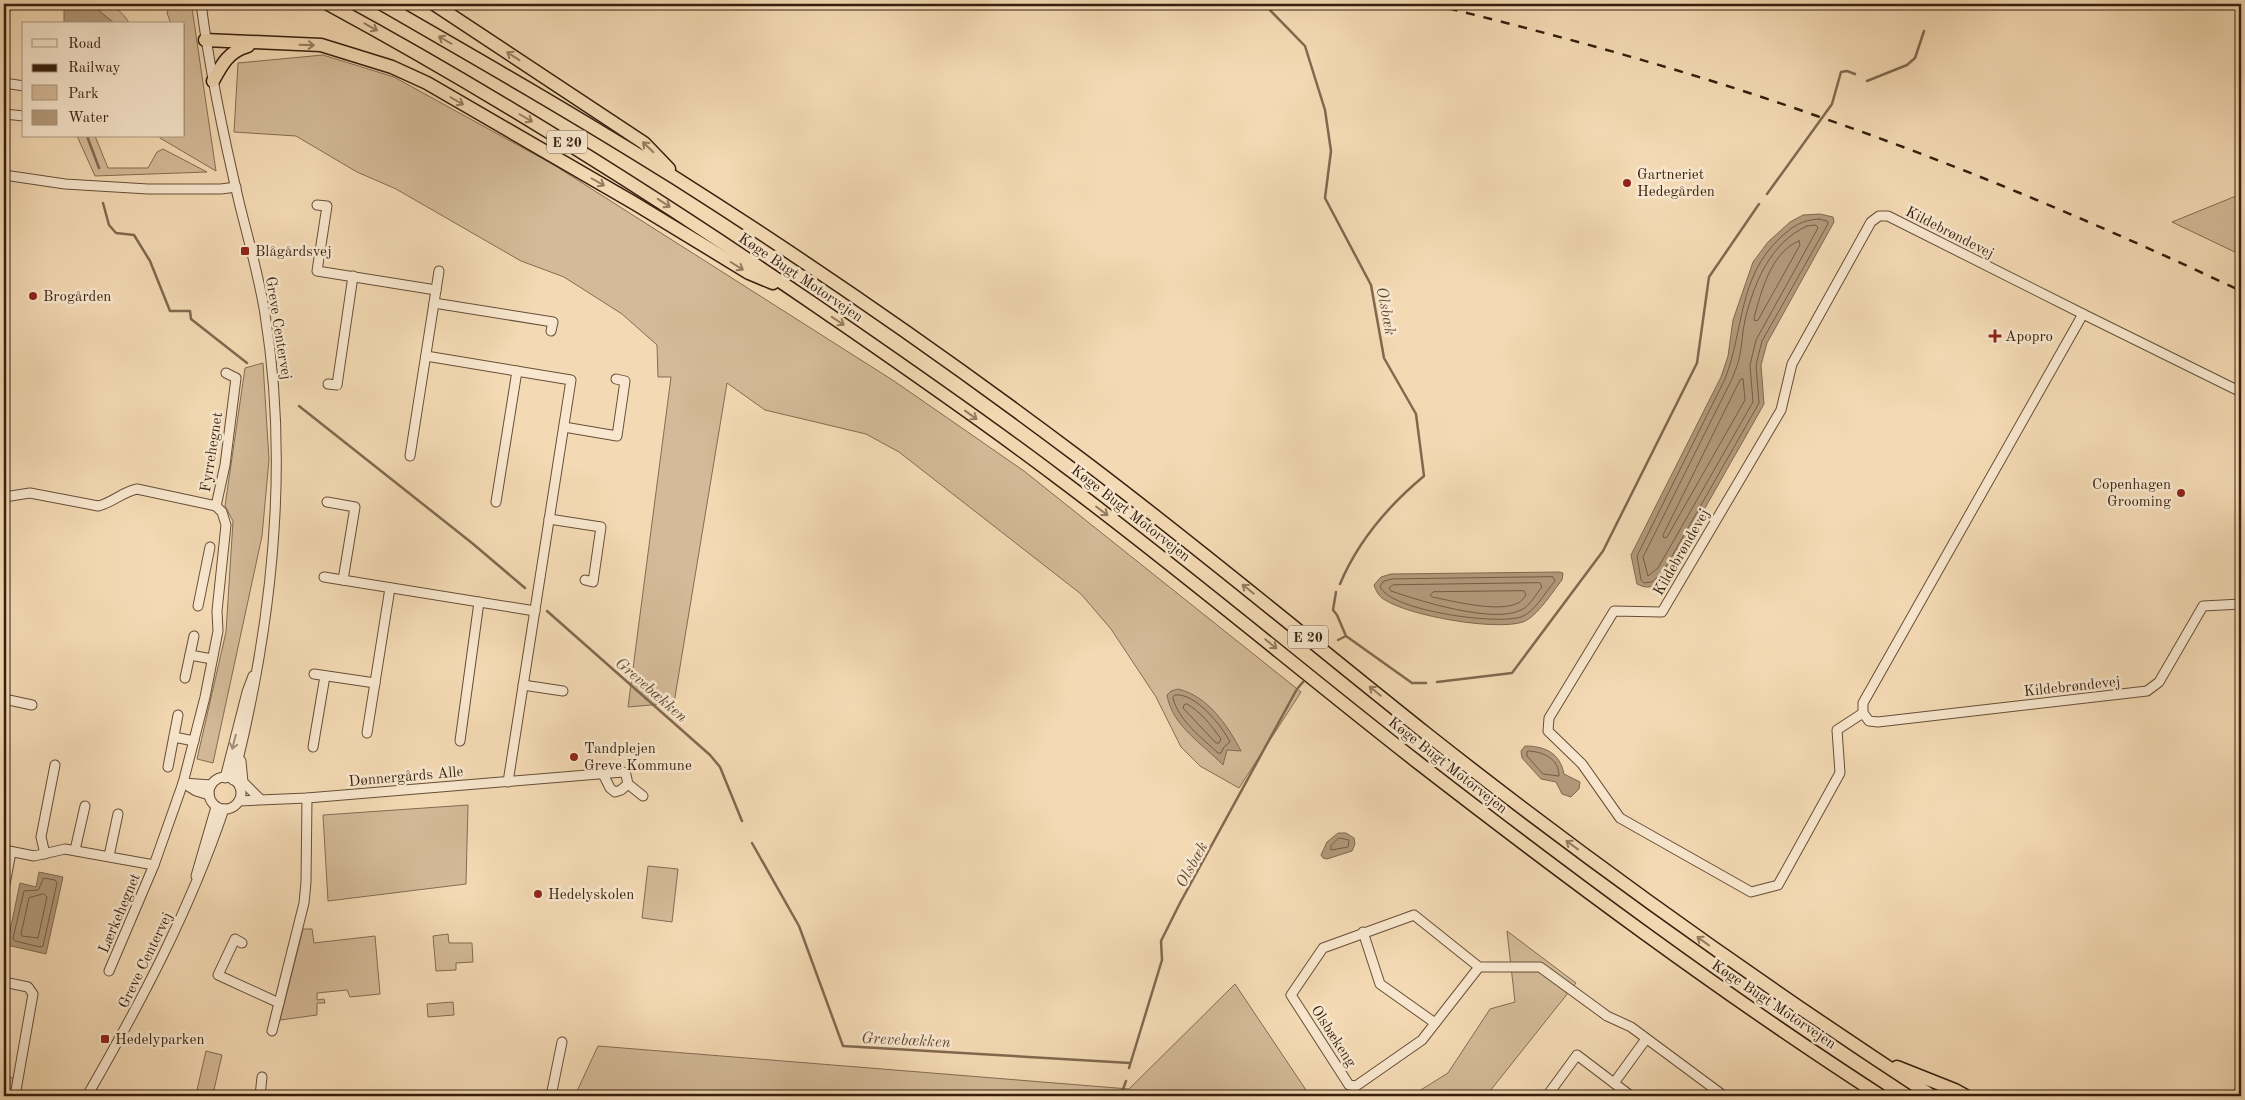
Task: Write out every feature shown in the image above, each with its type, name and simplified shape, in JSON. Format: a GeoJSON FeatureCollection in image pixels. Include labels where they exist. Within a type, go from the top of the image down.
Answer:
{"type":"FeatureCollection","features":[{"type":"Feature","properties":{"kind":"highway","name":"Køge Bugt Motorvejen"},"geometry":{"type":"LineString","coordinates":[[328,4],[558,136],[666,204],[929,384],[1158,554],[1532,851],[1744,1004],[1881,1096]]}},
{"type":"Feature","properties":{"kind":"highway","name":"Køge Bugt Motorvejen"},"geometry":{"type":"LineString","coordinates":[[382,4],[574,116],[681,182],[815,270],[946,361],[1074,454],[1174,530],[1428,734],[1552,830],[1763,984],[1932,1096]]}},
{"type":"Feature","properties":{"kind":"highway"},"geometry":{"type":"LineString","coordinates":[[434,4],[644,143],[681,182]]}},
{"type":"Feature","properties":{"kind":"highway"},"geometry":{"type":"LineString","coordinates":[[206,40],[321,45],[392,67],[426,83],[608,188],[749,274],[798,294]]}},
{"type":"Feature","properties":{"kind":"highway"},"geometry":{"type":"LineString","coordinates":[[213,81],[224,60],[231,53],[242,47],[258,43]]}},
{"type":"Feature","properties":{"kind":"highway"},"geometry":{"type":"LineString","coordinates":[[1874,1059],[1966,1096]]}},
{"type":"Feature","properties":{"kind":"street"},"geometry":{"type":"LineString","coordinates":[[4,15],[6,4]]}},
{"type":"Feature","properties":{"kind":"street","name":"Greve Centervej"},"geometry":{"type":"LineString","coordinates":[[201,4],[213,81],[265,312],[276,406],[276,524],[269,593],[254,693],[240,750],[229,779]]}},
{"type":"Feature","properties":{"kind":"street"},"geometry":{"type":"LineString","coordinates":[[4,96],[4,83],[22,86]]}},
{"type":"Feature","properties":{"kind":"street"},"geometry":{"type":"LineString","coordinates":[[4,114],[22,116]]}},
{"type":"Feature","properties":{"kind":"street"},"geometry":{"type":"LineString","coordinates":[[4,174],[65,184],[122,188],[221,189],[236,187]]}},
{"type":"Feature","properties":{"kind":"street"},"geometry":{"type":"LineString","coordinates":[[317,205],[327,206],[317,271],[436,290]]}},
{"type":"Feature","properties":{"kind":"street","name":"Kildebrøndevej"},"geometry":{"type":"LineString","coordinates":[[2241,392],[1888,216],[1879,216],[1870,222],[1792,364],[1781,410],[1662,612],[1614,610],[1549,718],[1548,730],[1582,764],[1620,818],[1750,892],[1778,885],[1840,772],[1837,730],[1863,714],[1869,721],[1878,722],[2147,691],[2159,682],[2203,606],[2241,604]]}},
{"type":"Feature","properties":{"kind":"street"},"geometry":{"type":"LineString","coordinates":[[410,456],[439,271]]}},
{"type":"Feature","properties":{"kind":"street"},"geometry":{"type":"LineString","coordinates":[[328,384],[337,385],[353,276]]}},
{"type":"Feature","properties":{"kind":"street"},"geometry":{"type":"LineString","coordinates":[[434,303],[553,322],[551,331]]}},
{"type":"Feature","properties":{"kind":"street"},"geometry":{"type":"LineString","coordinates":[[1863,714],[1863,702],[2083,314]]}},
{"type":"Feature","properties":{"kind":"street"},"geometry":{"type":"LineString","coordinates":[[426,356],[571,380],[508,782]]}},
{"type":"Feature","properties":{"kind":"street"},"geometry":{"type":"LineString","coordinates":[[496,502],[517,371]]}},
{"type":"Feature","properties":{"kind":"street","name":"Fyrrehegnet"},"geometry":{"type":"LineString","coordinates":[[4,497],[19,493],[30,493],[98,506],[107,504],[128,491],[137,490],[216,506],[225,464],[236,378],[226,373]]}},
{"type":"Feature","properties":{"kind":"street"},"geometry":{"type":"LineString","coordinates":[[564,427],[617,436],[626,381],[616,380]]}},
{"type":"Feature","properties":{"kind":"street"},"geometry":{"type":"LineString","coordinates":[[327,502],[355,507],[343,580]]}},
{"type":"Feature","properties":{"kind":"street","name":"Lærkehegnet"},"geometry":{"type":"LineString","coordinates":[[109,971],[154,865],[183,783],[194,741],[218,630],[217,611],[226,524],[222,512],[216,506]]}},
{"type":"Feature","properties":{"kind":"street"},"geometry":{"type":"LineString","coordinates":[[549,519],[601,528],[593,582],[585,580]]}},
{"type":"Feature","properties":{"kind":"street"},"geometry":{"type":"LineString","coordinates":[[198,606],[210,547]]}},
{"type":"Feature","properties":{"kind":"street"},"geometry":{"type":"LineString","coordinates":[[205,570],[221,573]]}},
{"type":"Feature","properties":{"kind":"street"},"geometry":{"type":"LineString","coordinates":[[324,578],[535,611]]}},
{"type":"Feature","properties":{"kind":"street"},"geometry":{"type":"LineString","coordinates":[[367,733],[390,588]]}},
{"type":"Feature","properties":{"kind":"street","name":"Dønnergårds Alle"},"geometry":{"type":"LineString","coordinates":[[460,741],[479,602]]}},
{"type":"Feature","properties":{"kind":"street"},"geometry":{"type":"LineString","coordinates":[[186,678],[194,636]]}},
{"type":"Feature","properties":{"kind":"street"},"geometry":{"type":"LineString","coordinates":[[190,655],[212,659]]}},
{"type":"Feature","properties":{"kind":"street","name":"Greve Centervej"},"geometry":{"type":"LineString","coordinates":[[229,779],[247,692],[258,662]]}},
{"type":"Feature","properties":{"kind":"street"},"geometry":{"type":"LineString","coordinates":[[314,674],[375,684]]}},
{"type":"Feature","properties":{"kind":"street"},"geometry":{"type":"LineString","coordinates":[[313,747],[324,676]]}},
{"type":"Feature","properties":{"kind":"street"},"geometry":{"type":"LineString","coordinates":[[523,685],[563,692]]}},
{"type":"Feature","properties":{"kind":"street"},"geometry":{"type":"LineString","coordinates":[[4,699],[32,705]]}},
{"type":"Feature","properties":{"kind":"street"},"geometry":{"type":"LineString","coordinates":[[168,767],[178,715]]}},
{"type":"Feature","properties":{"kind":"street"},"geometry":{"type":"LineString","coordinates":[[174,737],[194,741]]}},
{"type":"Feature","properties":{"kind":"street"},"geometry":{"type":"LineString","coordinates":[[240,750],[243,782],[260,799]]}},
{"type":"Feature","properties":{"kind":"street"},"geometry":{"type":"LineString","coordinates":[[45,854],[41,837],[55,765]]}},
{"type":"Feature","properties":{"kind":"street","name":"Dønnergårds Alle"},"geometry":{"type":"LineString","coordinates":[[239,797],[260,799],[307,798],[623,772],[626,775],[628,784],[643,796]]}},
{"type":"Feature","properties":{"kind":"street"},"geometry":{"type":"LineString","coordinates":[[603,774],[614,792],[621,790],[628,784]]}},
{"type":"Feature","properties":{"kind":"street"},"geometry":{"type":"LineString","coordinates":[[183,783],[196,791],[209,795],[220,808],[231,808],[239,797],[238,786],[229,779],[216,780],[211,785],[209,795]]}},
{"type":"Feature","properties":{"kind":"street"},"geometry":{"type":"LineString","coordinates":[[183,783],[211,785]]}},
{"type":"Feature","properties":{"kind":"street"},"geometry":{"type":"LineString","coordinates":[[272,1030],[304,903],[307,798]]}},
{"type":"Feature","properties":{"kind":"street"},"geometry":{"type":"LineString","coordinates":[[75,850],[85,806]]}},
{"type":"Feature","properties":{"kind":"street","name":"Greve Centervej"},"geometry":{"type":"LineString","coordinates":[[87,1096],[169,946],[194,886],[199,863],[220,808]]}},
{"type":"Feature","properties":{"kind":"street"},"geometry":{"type":"LineString","coordinates":[[109,856],[118,814]]}},
{"type":"Feature","properties":{"kind":"street","name":"Lærkehegnet"},"geometry":{"type":"LineString","coordinates":[[4,890],[8,851],[34,856],[65,849],[154,865]]}},
{"type":"Feature","properties":{"kind":"street","name":"Olsbækeng"},"geometry":{"type":"LineString","coordinates":[[1414,915],[1479,967],[1422,1040],[1356,1086],[1350,1085],[1291,995],[1323,948],[1414,915]]}},
{"type":"Feature","properties":{"kind":"street"},"geometry":{"type":"LineString","coordinates":[[1363,932],[1380,984],[1436,1023]]}},
{"type":"Feature","properties":{"kind":"street"},"geometry":{"type":"LineString","coordinates":[[242,942],[235,939],[218,975],[279,1003]]}},
{"type":"Feature","properties":{"kind":"street"},"geometry":{"type":"LineString","coordinates":[[1479,967],[1540,967],[1608,1016],[1631,1027],[1724,1096]]}},
{"type":"Feature","properties":{"kind":"street"},"geometry":{"type":"LineString","coordinates":[[4,982],[28,987],[33,994],[15,1096]]}},
{"type":"Feature","properties":{"kind":"street"},"geometry":{"type":"LineString","coordinates":[[1614,1083],[1646,1039]]}},
{"type":"Feature","properties":{"kind":"street"},"geometry":{"type":"LineString","coordinates":[[551,1096],[562,1042]]}},
{"type":"Feature","properties":{"kind":"street"},"geometry":{"type":"LineString","coordinates":[[1547,1096],[1577,1054],[1631,1096]]}},
{"type":"Feature","properties":{"kind":"street"},"geometry":{"type":"LineString","coordinates":[[260,1096],[262,1077]]}},
{"type":"Feature","properties":{"kind":"green space"},"geometry":{"type":"Polygon","coordinates":[[[91,4],[114,7],[122,13],[129,22],[113,22],[91,4]]]}},
{"type":"Feature","properties":{"kind":"green space"},"geometry":{"type":"Polygon","coordinates":[[[169,7],[192,8],[216,171],[160,138],[185,138],[185,22],[170,22],[167,13],[169,7]]]}},
{"type":"Feature","properties":{"kind":"green space"},"geometry":{"type":"Polygon","coordinates":[[[323,55],[394,77],[554,165],[894,381],[1024,471],[1301,692],[1239,788],[1200,766],[1181,747],[1156,697],[1111,629],[1081,594],[899,452],[866,434],[765,410],[727,383],[674,703],[628,707],[671,377],[658,377],[657,345],[622,314],[564,277],[521,261],[396,189],[357,172],[296,136],[234,132],[238,63],[323,55]]]}},
{"type":"Feature","properties":{"kind":"green space"},"geometry":{"type":"Polygon","coordinates":[[[78,138],[96,138],[108,168],[148,168],[157,152],[163,149],[207,172],[95,176],[78,138]]]}},
{"type":"Feature","properties":{"kind":"green space"},"geometry":{"type":"Polygon","coordinates":[[[2241,194],[2241,255],[2172,222],[2241,194]]]}},
{"type":"Feature","properties":{"kind":"green space"},"geometry":{"type":"Polygon","coordinates":[[[263,363],[269,460],[262,536],[213,763],[197,759],[226,632],[233,521],[225,506],[245,368],[263,363]]]}},
{"type":"Feature","properties":{"kind":"green space"},"geometry":{"type":"Polygon","coordinates":[[[468,805],[466,884],[328,901],[323,815],[468,805]]]}},
{"type":"Feature","properties":{"kind":"green space"},"geometry":{"type":"Polygon","coordinates":[[[648,866],[678,869],[672,922],[642,918],[648,866]]]}},
{"type":"Feature","properties":{"kind":"green space"},"geometry":{"type":"Polygon","coordinates":[[[303,929],[312,929],[314,943],[375,936],[380,994],[350,997],[347,990],[317,993],[317,1000],[324,999],[325,1003],[317,1003],[317,1015],[280,1020],[303,929]]]}},
{"type":"Feature","properties":{"kind":"green space"},"geometry":{"type":"Polygon","coordinates":[[[1507,931],[1576,983],[1486,1096],[1411,1096],[1448,1073],[1490,1009],[1515,1002],[1507,931]]]}},
{"type":"Feature","properties":{"kind":"green space"},"geometry":{"type":"Polygon","coordinates":[[[448,934],[449,943],[472,943],[473,962],[456,963],[456,970],[436,971],[433,936],[448,934]]]}},
{"type":"Feature","properties":{"kind":"green space"},"geometry":{"type":"Polygon","coordinates":[[[1235,984],[1310,1096],[577,1096],[578,1089],[598,1046],[1129,1089],[1235,984]]]}},
{"type":"Feature","properties":{"kind":"green space"},"geometry":{"type":"Polygon","coordinates":[[[453,1002],[454,1015],[428,1017],[427,1004],[453,1002]]]}},
{"type":"Feature","properties":{"kind":"green space"},"geometry":{"type":"Polygon","coordinates":[[[206,1051],[222,1055],[213,1094],[197,1090],[206,1051]]]}},
{"type":"Feature","properties":{"kind":"green space"},"geometry":{"type":"Polygon","coordinates":[[[16,1069],[11,1096],[4,1096],[4,1076],[14,1078],[16,1069]]]}},
{"type":"Feature","properties":{"kind":"water"},"geometry":{"type":"Polygon","coordinates":[[[64,4],[91,4],[113,22],[64,22],[64,4]]]}},
{"type":"Feature","properties":{"kind":"water"},"geometry":{"type":"Polygon","coordinates":[[[1820,214],[1833,217],[1834,222],[1767,343],[1761,365],[1764,404],[1667,575],[1654,586],[1646,587],[1637,584],[1631,555],[1721,377],[1728,356],[1733,320],[1753,262],[1768,242],[1790,222],[1803,215],[1820,214]]]}},
{"type":"Feature","properties":{"kind":"water"},"geometry":{"type":"Polygon","coordinates":[[[1563,573],[1562,580],[1534,615],[1523,622],[1510,624],[1474,623],[1413,611],[1383,599],[1378,594],[1374,585],[1381,577],[1391,574],[1563,573]]]}},
{"type":"Feature","properties":{"kind":"water"},"geometry":{"type":"Polygon","coordinates":[[[1178,689],[1199,698],[1208,705],[1223,722],[1241,751],[1227,750],[1223,765],[1189,734],[1175,716],[1167,695],[1171,691],[1178,689]]]}},
{"type":"Feature","properties":{"kind":"water"},"geometry":{"type":"Polygon","coordinates":[[[1525,746],[1539,747],[1550,752],[1559,761],[1564,774],[1580,782],[1579,789],[1571,797],[1562,794],[1556,782],[1541,779],[1522,758],[1521,751],[1525,746]]]}},
{"type":"Feature","properties":{"kind":"water"},"geometry":{"type":"Polygon","coordinates":[[[1338,833],[1346,833],[1354,838],[1355,844],[1352,851],[1327,859],[1323,858],[1321,855],[1327,842],[1338,833]]]}},
{"type":"Feature","properties":{"kind":"water"},"geometry":{"type":"Polygon","coordinates":[[[39,872],[63,877],[46,954],[7,945],[20,883],[36,887],[39,872]]]}},
{"type":"Feature","properties":{"kind":"waterway","name":"Olsbæk"},"geometry":{"type":"LineString","coordinates":[[1264,4],[1305,46],[1325,110],[1331,151],[1325,198],[1371,285],[1384,358],[1416,414],[1424,476],[1398,499],[1375,525],[1347,568],[1340,584]]}},
{"type":"Feature","properties":{"kind":"waterway"},"geometry":{"type":"LineString","coordinates":[[1867,81],[1907,65],[1915,58],[1924,31]]}},
{"type":"Feature","properties":{"kind":"waterway"},"geometry":{"type":"LineString","coordinates":[[1767,194],[1832,104],[1841,72],[1847,71],[1855,74]]}},
{"type":"Feature","properties":{"kind":"waterway","name":"Grevebækken"},"geometry":{"type":"LineString","coordinates":[[88,138],[99,168]]}},
{"type":"Feature","properties":{"kind":"waterway","name":"Grevebækken"},"geometry":{"type":"LineString","coordinates":[[103,203],[109,225],[116,233],[134,235],[150,261],[170,311],[190,311],[191,319],[247,363]]}},
{"type":"Feature","properties":{"kind":"waterway"},"geometry":{"type":"LineString","coordinates":[[1437,682],[1512,673],[1603,551],[1697,363],[1709,277],[1759,204]]}},
{"type":"Feature","properties":{"kind":"waterway","name":"Grevebækken"},"geometry":{"type":"LineString","coordinates":[[299,406],[472,543],[525,588]]}},
{"type":"Feature","properties":{"kind":"waterway","name":"Olsbæk"},"geometry":{"type":"LineString","coordinates":[[1336,592],[1333,610],[1346,636],[1338,640]]}},
{"type":"Feature","properties":{"kind":"waterway","name":"Grevebækken"},"geometry":{"type":"LineString","coordinates":[[547,611],[710,755],[720,767],[742,821]]}},
{"type":"Feature","properties":{"kind":"waterway"},"geometry":{"type":"LineString","coordinates":[[1346,636],[1412,683],[1426,683]]}},
{"type":"Feature","properties":{"kind":"waterway","name":"Olsbæk"},"geometry":{"type":"LineString","coordinates":[[1129,1068],[1162,960],[1161,941],[1297,689],[1303,682]]}},
{"type":"Feature","properties":{"kind":"waterway","name":"Grevebækken"},"geometry":{"type":"LineString","coordinates":[[752,843],[799,926],[843,1046],[1130,1063]]}},
{"type":"Feature","properties":{"kind":"waterway","name":"Olsbæk"},"geometry":{"type":"LineString","coordinates":[[1125,1096],[1122,1092],[1126,1081]]}},
{"type":"Feature","properties":{"kind":"railway"},"geometry":{"type":"LineString","coordinates":[[1431,4],[1625,55],[1721,84],[1871,135],[2032,198],[2137,243],[2241,291]]}},
{"type":"Feature","properties":{"kind":"place","name":"Gartneriet Hedegården"},"geometry":{"type":"Point","coordinates":[1627,183]}},
{"type":"Feature","properties":{"kind":"place","name":"Blågårdsvej"},"geometry":{"type":"Point","coordinates":[245,251]}},
{"type":"Feature","properties":{"kind":"place","name":"Brogården"},"geometry":{"type":"Point","coordinates":[33,296]}},
{"type":"Feature","properties":{"kind":"place","name":"Apopro"},"geometry":{"type":"Point","coordinates":[1995,336]}},
{"type":"Feature","properties":{"kind":"place","name":"Copenhagen Grooming"},"geometry":{"type":"Point","coordinates":[2181,493]}},
{"type":"Feature","properties":{"kind":"place","name":"Tandplejen Greve Kommune"},"geometry":{"type":"Point","coordinates":[574,757]}},
{"type":"Feature","properties":{"kind":"place","name":"Hedelyskolen"},"geometry":{"type":"Point","coordinates":[538,894]}},
{"type":"Feature","properties":{"kind":"place","name":"Hedelyparken"},"geometry":{"type":"Point","coordinates":[105,1039]}}]}
